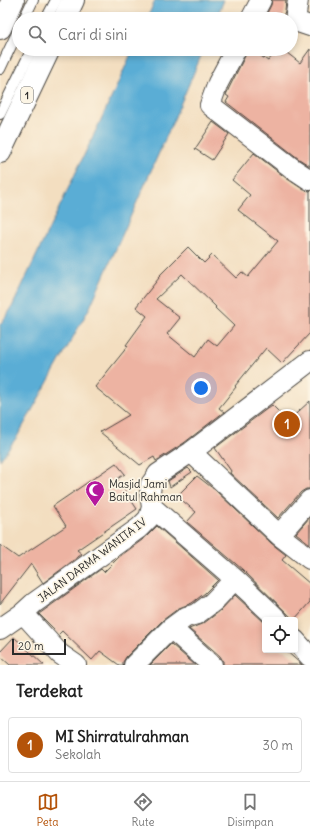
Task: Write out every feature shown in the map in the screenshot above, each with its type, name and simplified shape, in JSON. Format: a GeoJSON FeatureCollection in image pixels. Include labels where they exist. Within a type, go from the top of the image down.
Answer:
{"type":"FeatureCollection","features":[{"type":"Feature","properties":{"kind":"highway"},"geometry":{"type":"LineString","coordinates":[[0,28],[13,0]]}},
{"type":"Feature","properties":{"kind":"highway"},"geometry":{"type":"LineString","coordinates":[[67,12],[73,0]]}},
{"type":"Feature","properties":{"kind":"highway","name":"1"},"geometry":{"type":"LineString","coordinates":[[0,152],[46,56]]}},
{"type":"Feature","properties":{"kind":"street"},"geometry":{"type":"LineString","coordinates":[[255,12],[261,0]]}},
{"type":"Feature","properties":{"kind":"street"},"geometry":{"type":"LineString","coordinates":[[296,12],[298,0]]}},
{"type":"Feature","properties":{"kind":"street"},"geometry":{"type":"LineString","coordinates":[[298,22],[310,26]]}},
{"type":"Feature","properties":{"kind":"street"},"geometry":{"type":"LineString","coordinates":[[232,56],[218,83],[210,105],[310,180]]}},
{"type":"Feature","properties":{"kind":"street","name":"JALAN DARMA WANITA IV"},"geometry":{"type":"LineString","coordinates":[[0,629],[140,528],[149,518],[152,506],[150,494],[151,484],[158,474],[191,452],[310,361]]}},
{"type":"Feature","properties":{"kind":"street"},"geometry":{"type":"LineString","coordinates":[[191,452],[279,535],[310,559]]}},
{"type":"Feature","properties":{"kind":"street"},"geometry":{"type":"LineString","coordinates":[[279,535],[310,500]]}},
{"type":"Feature","properties":{"kind":"street"},"geometry":{"type":"LineString","coordinates":[[152,506],[235,578],[275,617]]}},
{"type":"Feature","properties":{"kind":"street"},"geometry":{"type":"LineString","coordinates":[[134,665],[171,628],[186,617],[197,614],[213,602],[235,578]]}},
{"type":"Feature","properties":{"kind":"street"},"geometry":{"type":"LineString","coordinates":[[23,613],[60,654],[76,665]]}},
{"type":"Feature","properties":{"kind":"street"},"geometry":{"type":"LineString","coordinates":[[171,628],[212,665]]}},
{"type":"Feature","properties":{"kind":"street"},"geometry":{"type":"LineString","coordinates":[[298,643],[310,657]]}},
{"type":"Feature","properties":{"kind":"lane"},"geometry":{"type":"LineString","coordinates":[[27,12],[33,0]]}},
{"type":"Feature","properties":{"kind":"lane"},"geometry":{"type":"LineString","coordinates":[[50,12],[56,0]]}},
{"type":"Feature","properties":{"kind":"lane"},"geometry":{"type":"LineString","coordinates":[[0,69],[12,44]]}},
{"type":"Feature","properties":{"kind":"lane"},"geometry":{"type":"LineString","coordinates":[[0,114],[29,56]]}},
{"type":"Feature","properties":{"kind":"water"},"geometry":{"type":"Polygon","coordinates":[[[155,0],[224,0],[219,12],[150,12],[155,0]]]}},
{"type":"Feature","properties":{"kind":"water"},"geometry":{"type":"Polygon","coordinates":[[[130,56],[201,56],[90,307],[17,437],[0,460],[0,325],[11,309],[130,56]]]}},
{"type":"Feature","properties":{"kind":"building"},"geometry":{"type":"Polygon","coordinates":[[[272,0],[286,0],[285,12],[268,12],[272,0]]]}},
{"type":"Feature","properties":{"kind":"building"},"geometry":{"type":"Polygon","coordinates":[[[310,49],[310,166],[226,102],[229,97],[226,95],[245,56],[261,56],[268,61],[272,56],[291,56],[300,63],[310,49]]]}},
{"type":"Feature","properties":{"kind":"building"},"geometry":{"type":"Polygon","coordinates":[[[213,122],[229,134],[212,160],[195,149],[213,122]]]}},
{"type":"Feature","properties":{"kind":"building"},"geometry":{"type":"Polygon","coordinates":[[[254,153],[286,178],[304,190],[310,191],[310,333],[282,363],[266,348],[219,408],[224,412],[184,443],[156,461],[154,457],[140,465],[100,432],[129,415],[95,387],[128,346],[126,345],[147,316],[136,307],[159,278],[158,277],[188,247],[204,263],[212,255],[236,278],[242,272],[248,277],[278,241],[238,210],[250,195],[232,180],[254,153]],[[182,274],[156,299],[180,318],[167,334],[195,357],[208,339],[217,346],[234,326],[215,308],[216,307],[182,274]]]}},
{"type":"Feature","properties":{"kind":"building"},"geometry":{"type":"Polygon","coordinates":[[[310,401],[310,489],[306,489],[301,492],[278,518],[230,473],[231,471],[215,448],[272,405],[288,421],[310,401]]]}},
{"type":"Feature","properties":{"kind":"building"},"geometry":{"type":"Polygon","coordinates":[[[116,463],[125,474],[117,479],[137,509],[77,550],[82,554],[43,583],[31,564],[0,604],[0,545],[18,558],[66,526],[53,506],[116,463]]]}},
{"type":"Feature","properties":{"kind":"building"},"geometry":{"type":"Polygon","coordinates":[[[188,468],[192,472],[170,487],[168,481],[188,468]]]}},
{"type":"Feature","properties":{"kind":"building"},"geometry":{"type":"Polygon","coordinates":[[[197,476],[215,490],[271,543],[286,555],[282,560],[310,584],[310,602],[297,617],[291,617],[243,570],[187,522],[196,512],[177,496],[197,476]]]}},
{"type":"Feature","properties":{"kind":"building"},"geometry":{"type":"Polygon","coordinates":[[[310,517],[310,544],[296,533],[310,517]]]}},
{"type":"Feature","properties":{"kind":"building"},"geometry":{"type":"Polygon","coordinates":[[[157,526],[218,580],[192,603],[179,608],[163,620],[126,657],[123,665],[119,665],[100,651],[92,660],[62,631],[59,634],[39,614],[101,569],[104,572],[119,557],[146,537],[157,526]]]}},
{"type":"Feature","properties":{"kind":"building"},"geometry":{"type":"Polygon","coordinates":[[[235,595],[262,620],[262,653],[288,653],[302,665],[223,665],[223,661],[220,656],[189,629],[204,623],[220,611],[235,595]]]}},
{"type":"Feature","properties":{"kind":"building"},"geometry":{"type":"Polygon","coordinates":[[[14,637],[44,665],[10,665],[0,656],[0,652],[14,637]]]}},
{"type":"Feature","properties":{"kind":"building"},"geometry":{"type":"Polygon","coordinates":[[[171,644],[195,665],[150,665],[171,644]]]}},
{"type":"Feature","properties":{"kind":"place","name":"MI Shirratulrahman"},"geometry":{"type":"Point","coordinates":[287,424]}},
{"type":"Feature","properties":{"kind":"place","name":"Masjid Jami Baitul Rahman"},"geometry":{"type":"Point","coordinates":[95,507]}}]}
